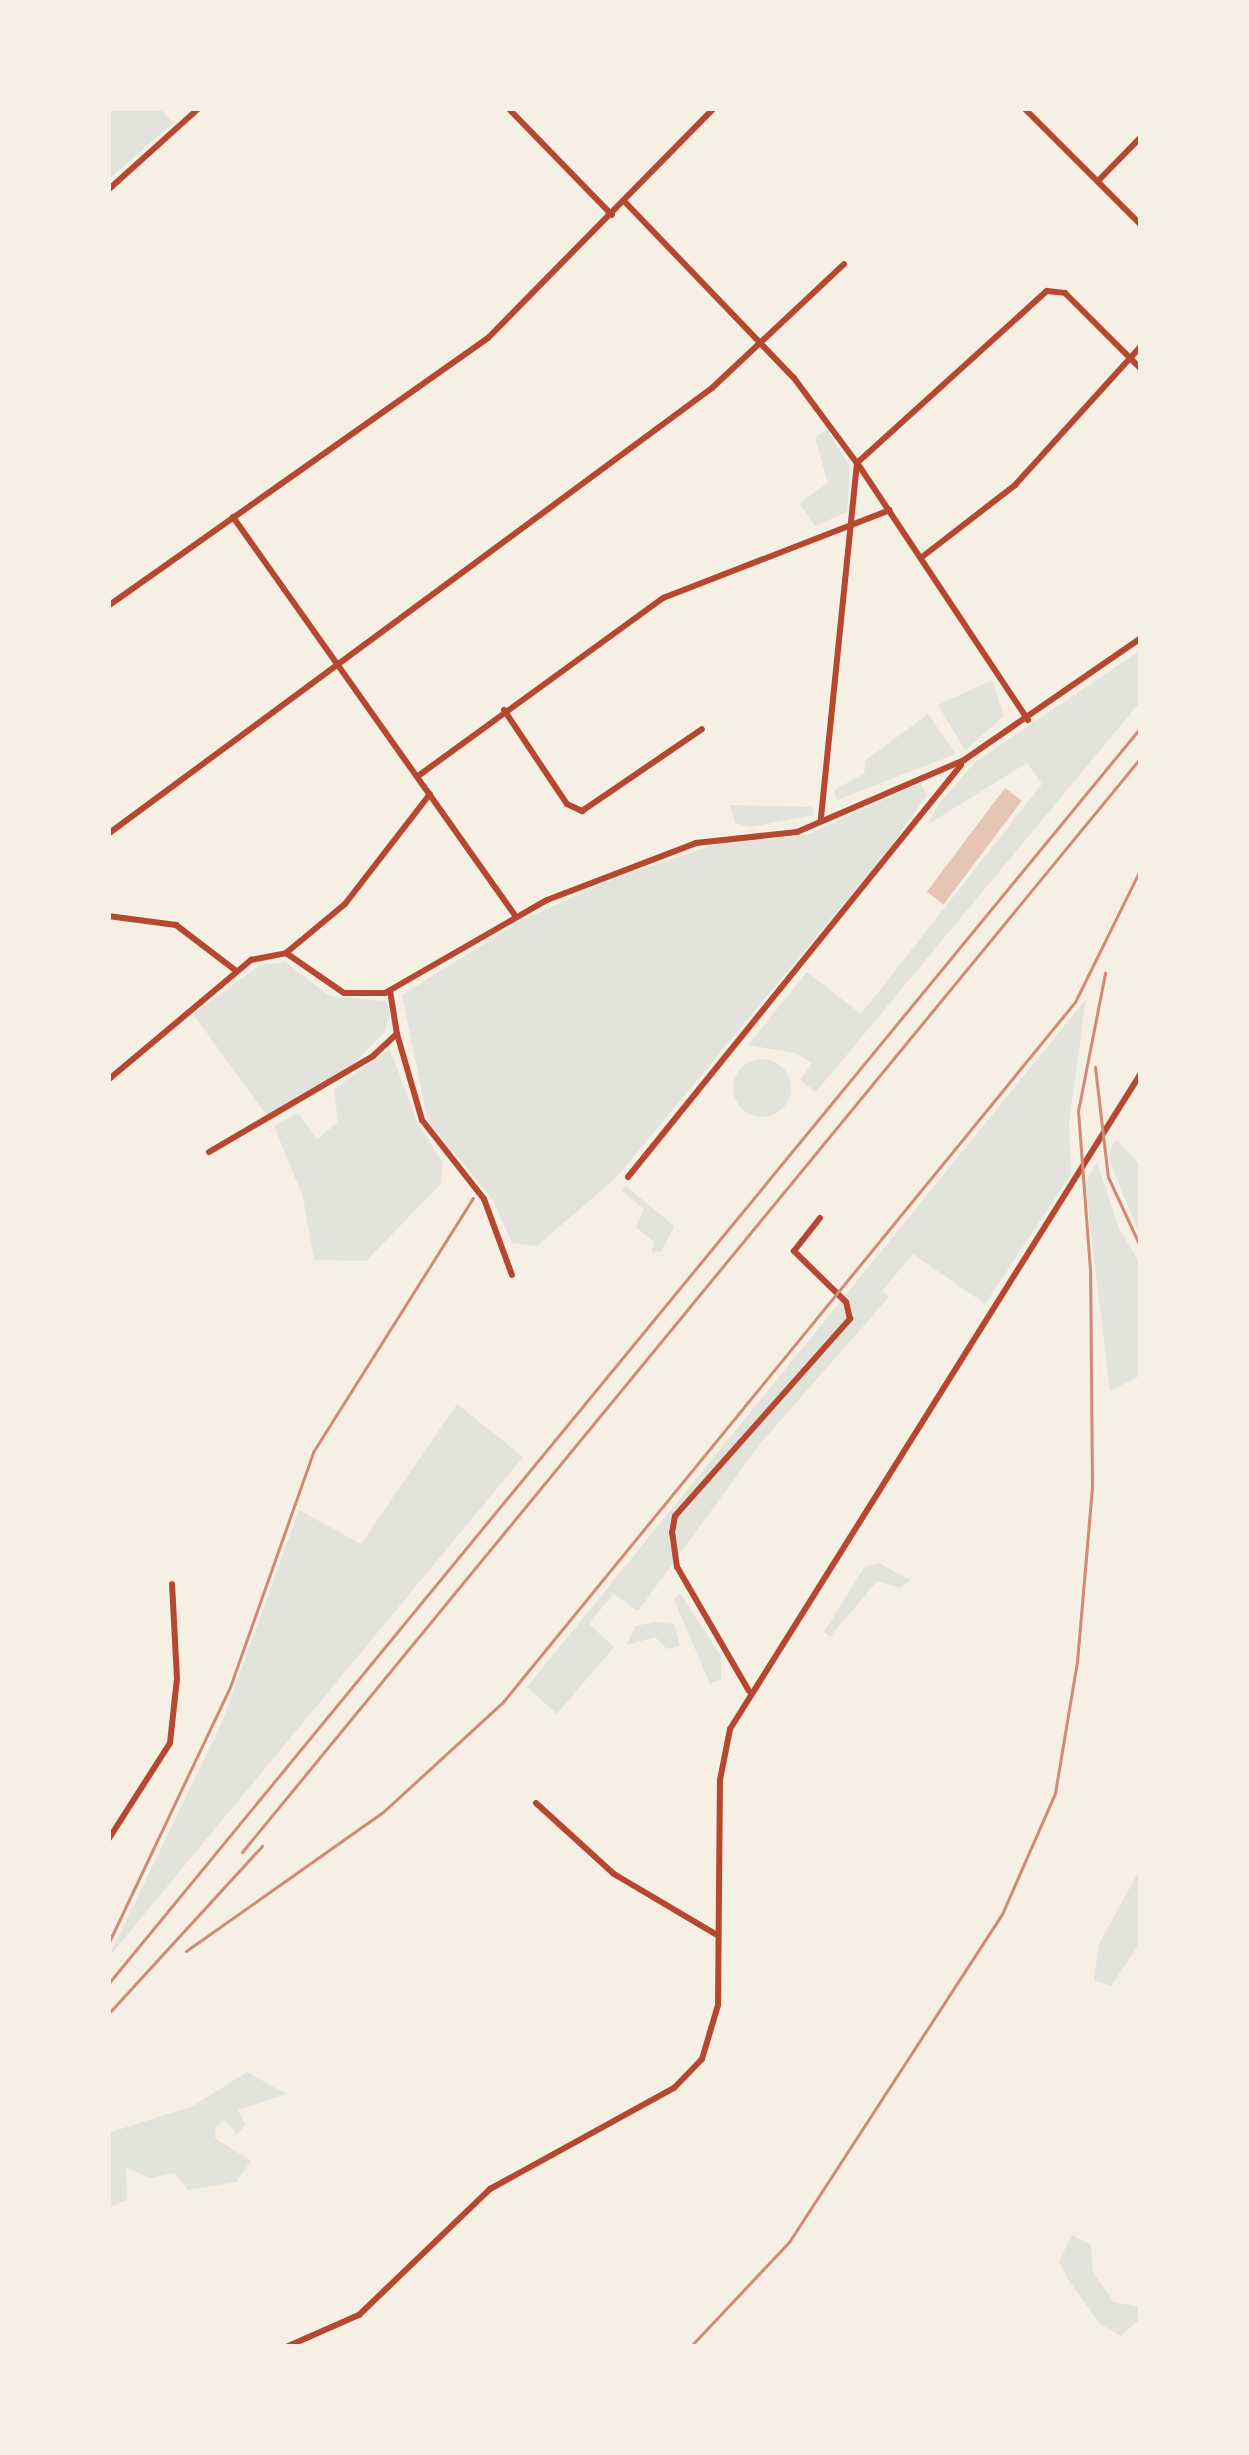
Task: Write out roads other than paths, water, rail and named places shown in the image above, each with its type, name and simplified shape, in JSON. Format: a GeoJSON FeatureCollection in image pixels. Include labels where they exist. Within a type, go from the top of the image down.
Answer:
{"type":"FeatureCollection","features":[{"type":"Feature","properties":{"kind":"street"},"geometry":{"type":"LineString","coordinates":[[108,190],[200,108]]}},
{"type":"Feature","properties":{"kind":"street"},"geometry":{"type":"LineString","coordinates":[[508,108],[612,215]]}},
{"type":"Feature","properties":{"kind":"street"},"geometry":{"type":"LineString","coordinates":[[108,606],[488,338],[714,108]]}},
{"type":"Feature","properties":{"kind":"street"},"geometry":{"type":"LineString","coordinates":[[1024,108],[1141,225]]}},
{"type":"Feature","properties":{"kind":"street"},"geometry":{"type":"LineString","coordinates":[[1098,181],[1141,137]]}},
{"type":"Feature","properties":{"kind":"street"},"geometry":{"type":"LineString","coordinates":[[625,202],[764,344],[890,510],[1028,720]]}},
{"type":"Feature","properties":{"kind":"street"},"geometry":{"type":"LineString","coordinates":[[108,834],[764,344],[844,264]]}},
{"type":"Feature","properties":{"kind":"street"},"geometry":{"type":"LineString","coordinates":[[821,820],[855,517],[856,463],[1047,291],[1065,293],[1141,369]]}},
{"type":"Feature","properties":{"kind":"street"},"geometry":{"type":"LineString","coordinates":[[922,557],[1015,485],[1141,346]]}},
{"type":"Feature","properties":{"kind":"street"},"geometry":{"type":"LineString","coordinates":[[418,776],[663,598],[855,517],[890,510]]}},
{"type":"Feature","properties":{"kind":"street"},"geometry":{"type":"LineString","coordinates":[[233,517],[514,914]]}},
{"type":"Feature","properties":{"kind":"street"},"geometry":{"type":"LineString","coordinates":[[286,952],[344,993],[390,991],[514,914],[696,843],[797,832],[964,760],[1141,638]]}},
{"type":"Feature","properties":{"kind":"street"},"geometry":{"type":"LineString","coordinates":[[504,710],[567,804],[582,811],[702,729]]}},
{"type":"Feature","properties":{"kind":"street"},"geometry":{"type":"LineString","coordinates":[[628,1177],[964,760]]}},
{"type":"Feature","properties":{"kind":"street"},"geometry":{"type":"LineString","coordinates":[[921,776],[935,782],[937,796]]}},
{"type":"Feature","properties":{"kind":"street"},"geometry":{"type":"LineString","coordinates":[[108,1080],[236,970],[286,952],[345,904],[430,794]]}},
{"type":"Feature","properties":{"kind":"street"},"geometry":{"type":"LineString","coordinates":[[108,916],[176,925],[236,970]]}},
{"type":"Feature","properties":{"kind":"street"},"geometry":{"type":"LineString","coordinates":[[390,991],[422,1120],[484,1199],[512,1275]]}},
{"type":"Feature","properties":{"kind":"street"},"geometry":{"type":"LineString","coordinates":[[209,1152],[348,1074],[397,1034]]}},
{"type":"Feature","properties":{"kind":"street"},"geometry":{"type":"LineString","coordinates":[[286,2347],[359,2315],[490,2189],[687,2077],[713,2037],[720,1780],[730,1729],[749,1691],[1141,1073]]}},
{"type":"Feature","properties":{"kind":"street"},"geometry":{"type":"LineString","coordinates":[[749,1691],[676,1567],[672,1533],[675,1516],[850,1319],[846,1302],[794,1251],[820,1218]]}},
{"type":"Feature","properties":{"kind":"street"},"geometry":{"type":"LineString","coordinates":[[108,1840],[170,1743],[177,1679],[172,1584]]}},
{"type":"Feature","properties":{"kind":"street"},"geometry":{"type":"LineString","coordinates":[[536,1803],[614,1874],[718,1935]]}},
{"type":"Feature","properties":{"kind":"railway"},"geometry":{"type":"LineString","coordinates":[[108,1984],[1141,727]]}},
{"type":"Feature","properties":{"kind":"railway"},"geometry":{"type":"LineString","coordinates":[[242,1852],[1141,757]]}},
{"type":"Feature","properties":{"kind":"railway"},"geometry":{"type":"LineString","coordinates":[[186,1951],[383,1812],[502,1703],[1075,1002],[1141,868]]}},
{"type":"Feature","properties":{"kind":"railway"},"geometry":{"type":"LineString","coordinates":[[690,2347],[789,2242],[1002,1914],[1055,1793],[1077,1662],[1092,1486],[1090,1270],[1078,1111],[1105,973]]}},
{"type":"Feature","properties":{"kind":"railway"},"geometry":{"type":"LineString","coordinates":[[1095,1067],[1108,1177],[1141,1248]]}},
{"type":"Feature","properties":{"kind":"railway"},"geometry":{"type":"LineString","coordinates":[[108,1944],[230,1687],[313,1452],[473,1198]]}},
{"type":"Feature","properties":{"kind":"railway"},"geometry":{"type":"LineString","coordinates":[[108,2014],[262,1846]]}}]}
